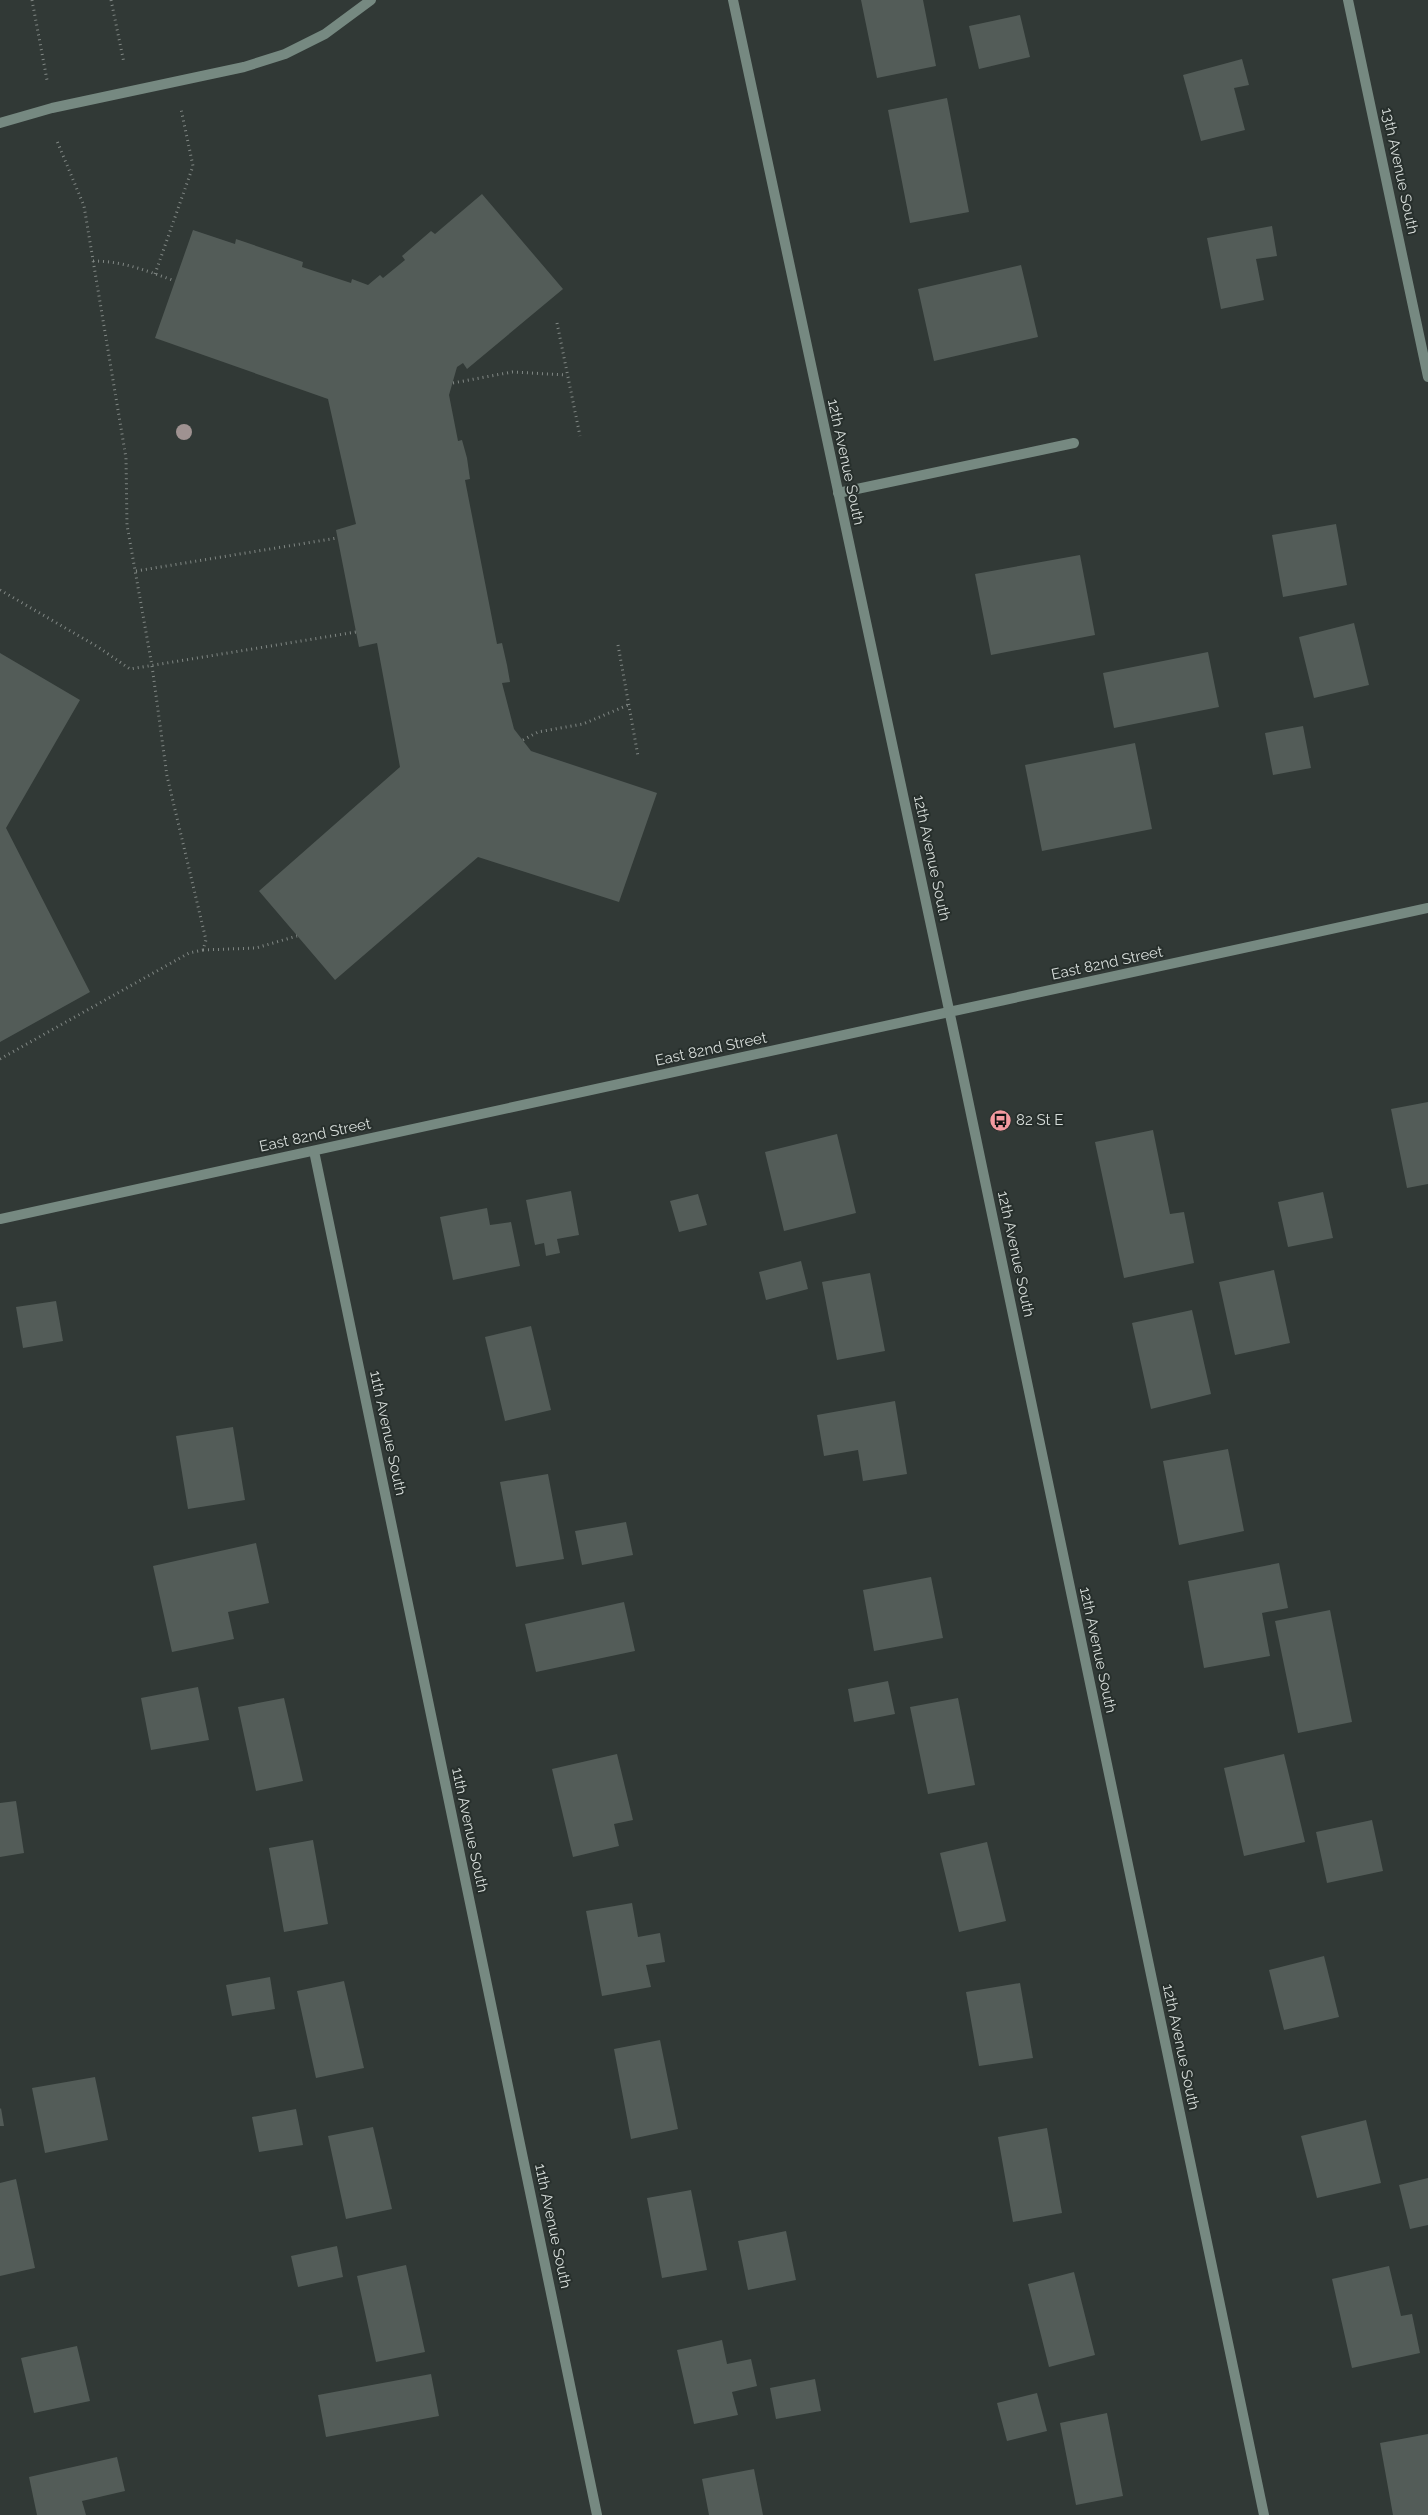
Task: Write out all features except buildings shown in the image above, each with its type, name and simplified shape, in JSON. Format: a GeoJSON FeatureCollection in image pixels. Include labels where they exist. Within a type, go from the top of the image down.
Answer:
{"type":"FeatureCollection","features":[{"type":"Feature","properties":{"kind":"street"},"geometry":{"type":"LineString","coordinates":[[0,122],[52,108],[244,67],[285,54],[325,34],[372,0]]}},
{"type":"Feature","properties":{"kind":"street","name":"12th Avenue South"},"geometry":{"type":"LineString","coordinates":[[733,0],[950,1012],[1264,2515]]}},
{"type":"Feature","properties":{"kind":"street","name":"13th Avenue South"},"geometry":{"type":"LineString","coordinates":[[1348,0],[1428,377]]}},
{"type":"Feature","properties":{"kind":"street"},"geometry":{"type":"LineString","coordinates":[[838,493],[1074,443]]}},
{"type":"Feature","properties":{"kind":"street","name":"East 82nd Street"},"geometry":{"type":"LineString","coordinates":[[0,1219],[1428,908]]}},
{"type":"Feature","properties":{"kind":"street","name":"11th Avenue South"},"geometry":{"type":"LineString","coordinates":[[314,1151],[598,2515]]}},
{"type":"Feature","properties":{"kind":"path"},"geometry":{"type":"LineString","coordinates":[[32,0],[52,108]]}},
{"type":"Feature","properties":{"kind":"path"},"geometry":{"type":"LineString","coordinates":[[111,0],[130,92]]}},
{"type":"Feature","properties":{"kind":"path"},"geometry":{"type":"LineString","coordinates":[[155,274],[193,166],[175,82]]}},
{"type":"Feature","properties":{"kind":"path"},"geometry":{"type":"LineString","coordinates":[[58,141],[84,206],[126,458],[127,525],[152,666],[167,776],[206,940],[203,950]]}},
{"type":"Feature","properties":{"kind":"path"},"geometry":{"type":"LineString","coordinates":[[93,261],[114,261],[175,281]]}},
{"type":"Feature","properties":{"kind":"path"},"geometry":{"type":"LineString","coordinates":[[557,323],[580,436]]}},
{"type":"Feature","properties":{"kind":"path"},"geometry":{"type":"LineString","coordinates":[[453,383],[512,372],[567,376]]}},
{"type":"Feature","properties":{"kind":"path"},"geometry":{"type":"LineString","coordinates":[[136,571],[337,538]]}},
{"type":"Feature","properties":{"kind":"path"},"geometry":{"type":"LineString","coordinates":[[0,590],[130,669],[356,632]]}},
{"type":"Feature","properties":{"kind":"path"},"geometry":{"type":"LineString","coordinates":[[618,646],[638,756]]}},
{"type":"Feature","properties":{"kind":"path"},"geometry":{"type":"LineString","coordinates":[[523,740],[538,732],[583,724],[628,705]]}},
{"type":"Feature","properties":{"kind":"path"},"geometry":{"type":"LineString","coordinates":[[0,1058],[189,954],[203,950],[256,948],[297,936]]}},
{"type":"Feature","properties":{"kind":"place","name":"82 St E"},"geometry":{"type":"Point","coordinates":[1000,1120]}}]}
